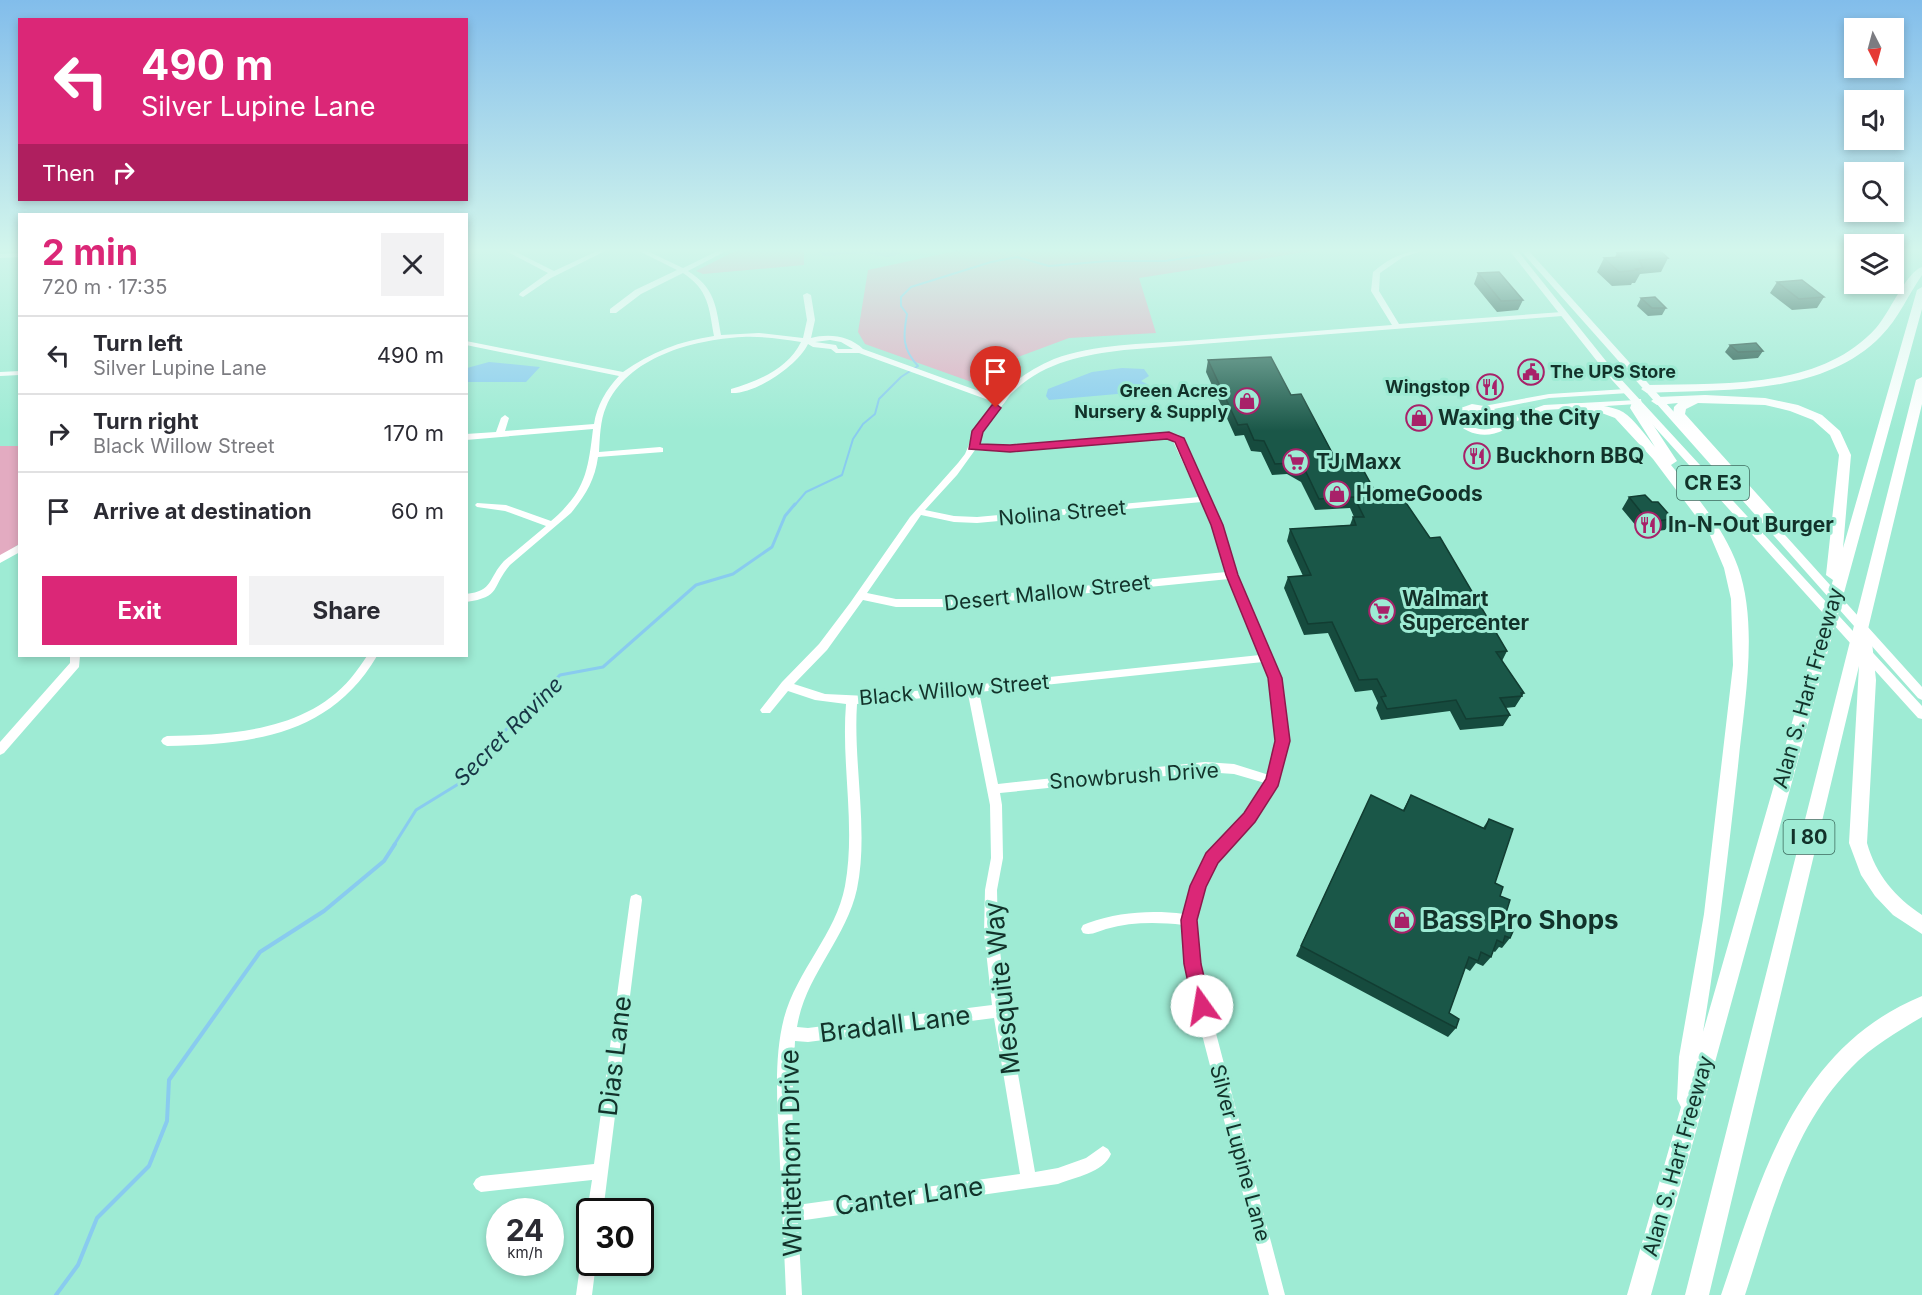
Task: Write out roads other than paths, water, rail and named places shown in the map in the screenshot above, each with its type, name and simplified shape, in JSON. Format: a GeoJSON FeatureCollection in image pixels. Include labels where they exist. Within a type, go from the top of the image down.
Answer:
{"type":"FeatureCollection","features":[{"type":"Feature","properties":{"kind":"highway"},"geometry":{"type":"LineString","coordinates":[[1647,389],[1759,382],[1792,376],[1834,362],[1866,344],[1883,328],[1894,310]]}},
{"type":"Feature","properties":{"kind":"highway","name":"Alan S. Hart Freeway"},"geometry":{"type":"LineString","coordinates":[[1639,1295],[1916,310]]}},
{"type":"Feature","properties":{"kind":"highway","name":"Alan S. Hart Freeway"},"geometry":{"type":"LineString","coordinates":[[1696,1295],[1922,380]]}},
{"type":"Feature","properties":{"kind":"highway"},"geometry":{"type":"LineString","coordinates":[[1658,401],[1742,398],[1784,405],[1823,423],[1840,440],[1845,455],[1830,611]]}},
{"type":"Feature","properties":{"kind":"highway"},"geometry":{"type":"LineString","coordinates":[[1702,399],[1682,406],[1678,409],[1679,415],[1770,517],[1772,529]]}},
{"type":"Feature","properties":{"kind":"highway"},"geometry":{"type":"LineString","coordinates":[[1636,402],[1636,408],[1706,510],[1716,527],[1716,534]]}},
{"type":"Feature","properties":{"kind":"highway"},"geometry":{"type":"LineString","coordinates":[[1570,406],[1601,408],[1619,416],[1690,497],[1716,534],[1735,581],[1742,630],[1741,665],[1713,914],[1689,1056],[1686,1126]]}},
{"type":"Feature","properties":{"kind":"highway"},"geometry":{"type":"LineString","coordinates":[[1863,618],[1868,680],[1858,843],[1866,869],[1883,894],[1898,909],[1922,925]]}},
{"type":"Feature","properties":{"kind":"highway"},"geometry":{"type":"LineString","coordinates":[[1733,1295],[1781,1157],[1803,1110],[1817,1088],[1857,1047],[1884,1026],[1922,1006]]}},
{"type":"Feature","properties":{"kind":"main road","name":"CR E3"},"geometry":{"type":"LineString","coordinates":[[1559,310],[1636,402],[1788,565],[1922,714]]}},
{"type":"Feature","properties":{"kind":"main road","name":"CR E3"},"geometry":{"type":"LineString","coordinates":[[1577,310],[1922,695]]}},
{"type":"Feature","properties":{"kind":"main road"},"geometry":{"type":"LineString","coordinates":[[1626,390],[1647,389]]}},
{"type":"Feature","properties":{"kind":"main road"},"geometry":{"type":"LineString","coordinates":[[1636,402],[1658,401]]}},
{"type":"Feature","properties":{"kind":"street"},"geometry":{"type":"LineString","coordinates":[[712,310],[718,337]]}},
{"type":"Feature","properties":{"kind":"street"},"geometry":{"type":"LineString","coordinates":[[734,391],[778,373],[796,356],[807,340],[811,324],[809,310]]}},
{"type":"Feature","properties":{"kind":"street"},"geometry":{"type":"LineString","coordinates":[[1387,310],[1397,327]]}},
{"type":"Feature","properties":{"kind":"street"},"geometry":{"type":"LineString","coordinates":[[766,710],[786,685],[823,648],[930,497],[953,475],[973,447],[978,431],[1022,378],[1034,370],[1075,354],[1562,314]]}},
{"type":"Feature","properties":{"kind":"street"},"geometry":{"type":"LineString","coordinates":[[468,598],[488,594],[495,586],[504,565],[552,525],[582,493],[591,474],[598,426],[608,396],[626,375],[670,350],[718,337],[755,335],[807,340],[818,338],[840,340],[849,341],[860,351]]}},
{"type":"Feature","properties":{"kind":"street"},"geometry":{"type":"LineString","coordinates":[[807,340],[813,345],[833,347],[836,351],[860,351],[1001,402]]}},
{"type":"Feature","properties":{"kind":"street"},"geometry":{"type":"LineString","coordinates":[[833,347],[840,340]]}},
{"type":"Feature","properties":{"kind":"street"},"geometry":{"type":"LineString","coordinates":[[468,343],[626,375]]}},
{"type":"Feature","properties":{"kind":"street"},"geometry":{"type":"LineString","coordinates":[[0,374],[18,373]]}},
{"type":"Feature","properties":{"kind":"street"},"geometry":{"type":"LineString","coordinates":[[1626,390],[1549,396],[1484,409],[1462,409],[1457,415],[1458,420],[1470,429],[1486,433],[1497,431],[1503,423],[1531,411],[1636,402]]}},
{"type":"Feature","properties":{"kind":"street"},"geometry":{"type":"LineString","coordinates":[[1484,409],[1497,415],[1503,423]]}},
{"type":"Feature","properties":{"kind":"street"},"geometry":{"type":"LineString","coordinates":[[500,434],[505,417]]}},
{"type":"Feature","properties":{"kind":"street"},"geometry":{"type":"LineString","coordinates":[[468,437],[598,426]]}},
{"type":"Feature","properties":{"kind":"street","name":"Silver Lupine Lane"},"geometry":{"type":"LineString","coordinates":[[973,447],[1010,449],[1169,435],[1180,440],[1217,525],[1232,575],[1277,687],[1282,726],[1281,754],[1273,781],[1249,817],[1212,858],[1198,886],[1189,920],[1196,984],[1277,1295]]}},
{"type":"Feature","properties":{"kind":"street"},"geometry":{"type":"LineString","coordinates":[[594,455],[660,450]]}},
{"type":"Feature","properties":{"kind":"street","name":"Nolina Street"},"geometry":{"type":"LineString","coordinates":[[919,512],[954,519],[996,519],[1205,499]]}},
{"type":"Feature","properties":{"kind":"street"},"geometry":{"type":"LineString","coordinates":[[480,505],[506,508],[552,525]]}},
{"type":"Feature","properties":{"kind":"street"},"geometry":{"type":"LineString","coordinates":[[0,560],[18,548]]}},
{"type":"Feature","properties":{"kind":"street","name":"Desert Mallow Street"},"geometry":{"type":"LineString","coordinates":[[862,596],[896,603],[948,603],[1232,575]]}},
{"type":"Feature","properties":{"kind":"street"},"geometry":{"type":"LineString","coordinates":[[0,750],[75,664],[75,657]]}},
{"type":"Feature","properties":{"kind":"street"},"geometry":{"type":"LineString","coordinates":[[166,741],[205,741],[265,732],[308,718],[346,691],[361,676],[371,657]]}},
{"type":"Feature","properties":{"kind":"street","name":"Black Willow Street"},"geometry":{"type":"LineString","coordinates":[[786,685],[811,695],[852,701],[1266,658]]}},
{"type":"Feature","properties":{"kind":"street","name":"Mesquite Way"},"geometry":{"type":"LineString","coordinates":[[973,690],[993,789],[997,858],[990,916],[1000,1011],[1029,1180]]}},
{"type":"Feature","properties":{"kind":"street","name":"Whitethorn Drive"},"geometry":{"type":"LineString","coordinates":[[794,1295],[784,1096],[785,1061],[798,998],[810,970],[842,918],[851,887],[854,850],[850,738],[852,701]]}},
{"type":"Feature","properties":{"kind":"street","name":"Snowbrush Drive"},"geometry":{"type":"LineString","coordinates":[[993,789],[1205,767],[1234,769],[1273,781]]}},
{"type":"Feature","properties":{"kind":"street","name":"Dias Lane"},"geometry":{"type":"LineString","coordinates":[[597,1198],[636,900]]}},
{"type":"Feature","properties":{"kind":"street"},"geometry":{"type":"LineString","coordinates":[[1088,929],[1110,922],[1146,916],[1189,920]]}},
{"type":"Feature","properties":{"kind":"street","name":"Bradall Lane"},"geometry":{"type":"LineString","coordinates":[[789,1034],[808,1035],[1000,1011]]}},
{"type":"Feature","properties":{"kind":"street","name":"Canter Lane"},"geometry":{"type":"LineString","coordinates":[[790,1214],[1075,1172],[1103,1154]]}},
{"type":"Feature","properties":{"kind":"street"},"geometry":{"type":"LineString","coordinates":[[481,1184],[600,1171]]}},
{"type":"Feature","properties":{"kind":"street"},"geometry":{"type":"LineString","coordinates":[[584,1295],[587,1276]]}},
{"type":"Feature","properties":{"kind":"water"},"geometry":{"type":"Polygon","coordinates":[[[489,362],[540,367],[526,382],[468,382],[468,368],[489,362]]]}},
{"type":"Feature","properties":{"kind":"water"},"geometry":{"type":"Polygon","coordinates":[[[1122,368],[1144,369],[1149,376],[1141,381],[1149,385],[1151,391],[1049,400],[1046,396],[1048,389],[1092,372],[1122,368]]]}},
{"type":"Feature","properties":{"kind":"waterway","name":"Secret Ravine"},"geometry":{"type":"LineString","coordinates":[[794,506],[806,492],[842,475],[853,439],[863,424],[875,414],[879,399],[901,377],[918,366],[906,348],[907,314],[904,310]]}},
{"type":"Feature","properties":{"kind":"waterway","name":"Secret Ravine"},"geometry":{"type":"LineString","coordinates":[[394,845],[416,810],[460,783],[482,754],[560,675],[603,667],[696,585],[733,574],[772,547],[785,516],[795,504]]}},
{"type":"Feature","properties":{"kind":"waterway","name":"Secret Ravine"},"geometry":{"type":"LineString","coordinates":[[56,1295],[78,1265],[97,1218],[149,1166],[167,1121],[169,1080],[260,952],[324,911],[384,861],[395,844]]}},
{"type":"Feature","properties":{"kind":"place","name":"The UPS Store"},"geometry":{"type":"Point","coordinates":[1531,372]}},
{"type":"Feature","properties":{"kind":"place","name":"Wingstop"},"geometry":{"type":"Point","coordinates":[1490,387]}},
{"type":"Feature","properties":{"kind":"place","name":"Green Acres Nursery & Supply"},"geometry":{"type":"Point","coordinates":[1247,401]}},
{"type":"Feature","properties":{"kind":"place","name":"Waxing the City"},"geometry":{"type":"Point","coordinates":[1419,418]}},
{"type":"Feature","properties":{"kind":"place","name":"Buckhorn BBQ"},"geometry":{"type":"Point","coordinates":[1477,456]}},
{"type":"Feature","properties":{"kind":"place","name":"TJ Maxx"},"geometry":{"type":"Point","coordinates":[1296,462]}},
{"type":"Feature","properties":{"kind":"place","name":"HomeGoods"},"geometry":{"type":"Point","coordinates":[1337,494]}},
{"type":"Feature","properties":{"kind":"place","name":"In-N-Out Burger"},"geometry":{"type":"Point","coordinates":[1648,525]}},
{"type":"Feature","properties":{"kind":"place","name":"Walmart Supercenter"},"geometry":{"type":"Point","coordinates":[1382,611]}},
{"type":"Feature","properties":{"kind":"place","name":"Bass Pro Shops"},"geometry":{"type":"Point","coordinates":[1402,920]}}]}
